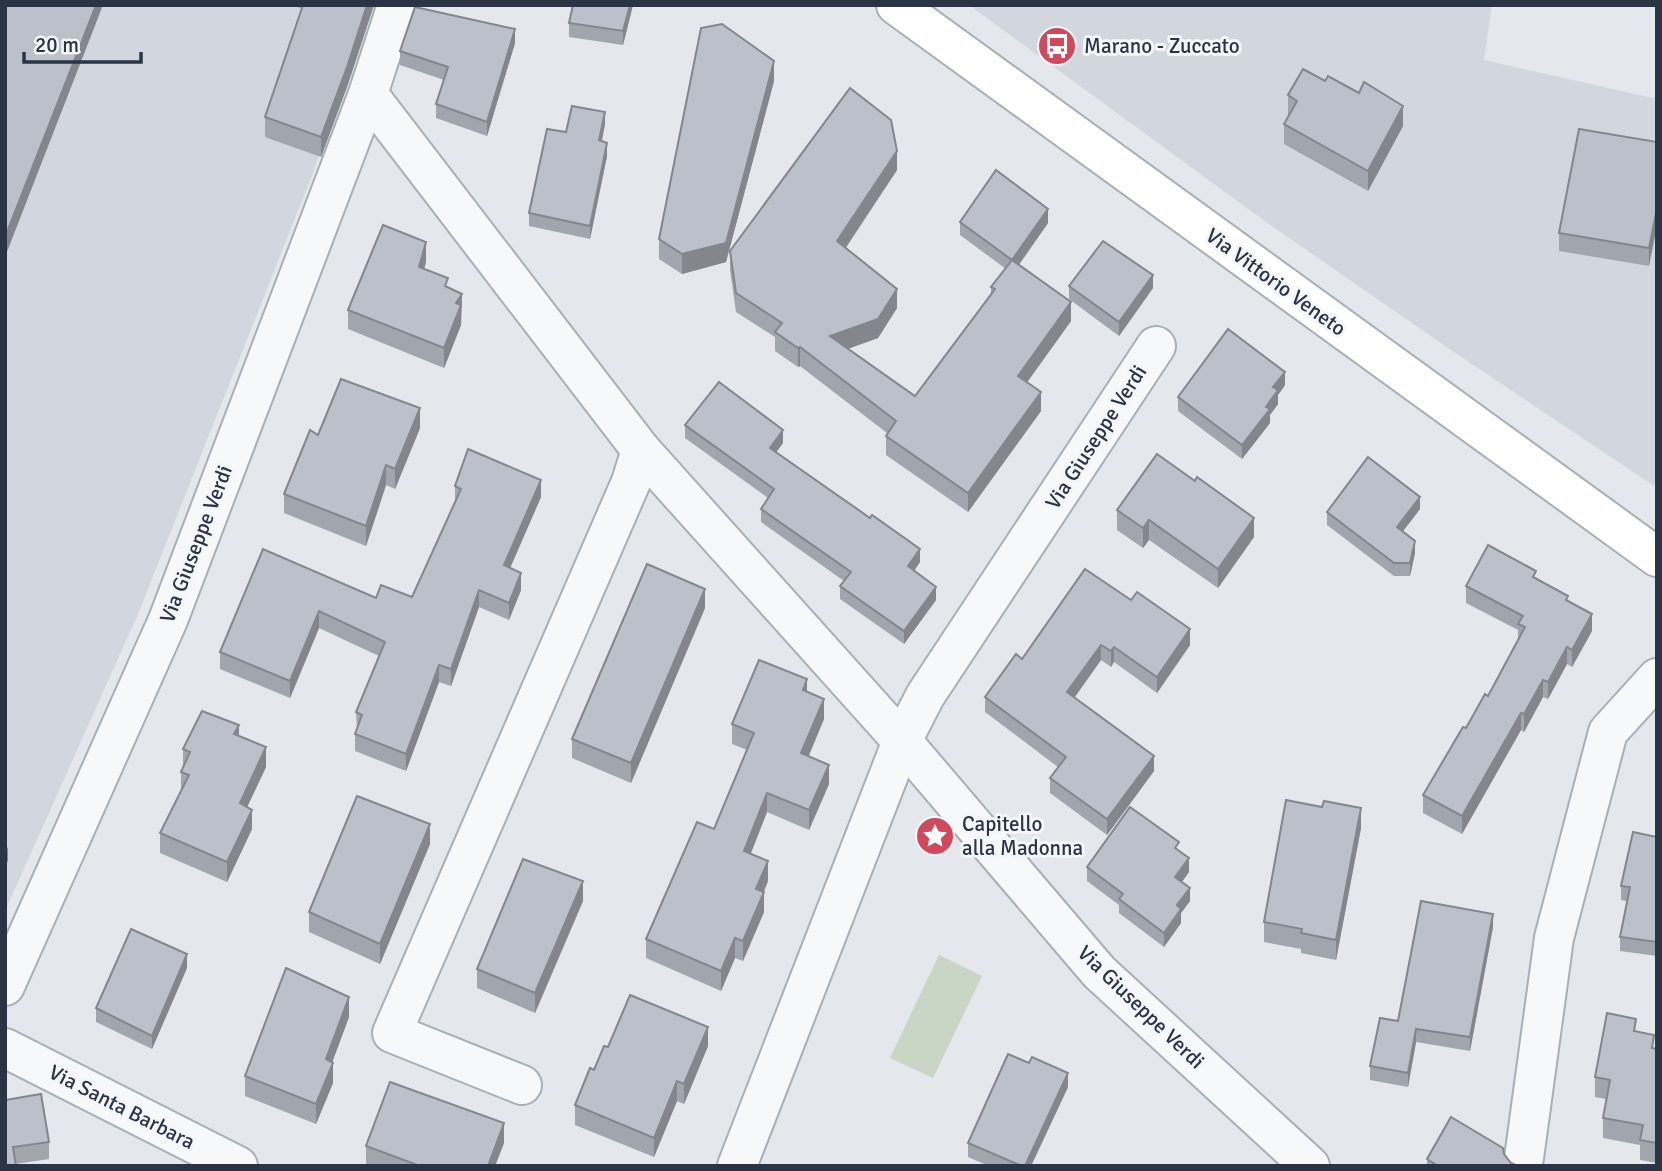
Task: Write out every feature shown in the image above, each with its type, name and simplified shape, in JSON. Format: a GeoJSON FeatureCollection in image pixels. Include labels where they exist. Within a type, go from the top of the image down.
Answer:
{"type":"FeatureCollection","features":[{"type":"Feature","properties":{"kind":"street","name":"Via Giuseppe Verdi"},"geometry":{"type":"LineString","coordinates":[[5,986],[167,620],[368,94],[397,5]]}},
{"type":"Feature","properties":{"kind":"street","name":"Via Vittorio Veneto"},"geometry":{"type":"LineString","coordinates":[[896,5],[1657,557]]}},
{"type":"Feature","properties":{"kind":"street","name":"Via Giuseppe Verdi"},"geometry":{"type":"LineString","coordinates":[[368,94],[551,350],[902,741],[1099,972],[1310,1166]]}},
{"type":"Feature","properties":{"kind":"street","name":"Via Giuseppe Verdi"},"geometry":{"type":"LineString","coordinates":[[737,1166],[902,741],[925,696],[1156,346]]}},
{"type":"Feature","properties":{"kind":"street"},"geometry":{"type":"LineString","coordinates":[[522,1085],[392,1033],[631,482],[641,450]]}},
{"type":"Feature","properties":{"kind":"street"},"geometry":{"type":"LineString","coordinates":[[1524,1158],[1554,938],[1608,732],[1657,678]]}},
{"type":"Feature","properties":{"kind":"street","name":"Via Santa Barbara"},"geometry":{"type":"LineString","coordinates":[[5,1048],[238,1166]]}},
{"type":"Feature","properties":{"kind":"shaded area"},"geometry":{"type":"Polygon","coordinates":[[[5,5],[366,5],[315,168],[138,614],[5,911],[5,5]]]}},
{"type":"Feature","properties":{"kind":"shaded area"},"geometry":{"type":"Polygon","coordinates":[[[969,5],[1492,5],[1484,60],[1657,99],[1657,467],[1654,486],[1266,222],[969,5]]]}},
{"type":"Feature","properties":{"kind":"green space"},"geometry":{"type":"Polygon","coordinates":[[[939,955],[982,976],[933,1078],[890,1058],[939,955]]]}},
{"type":"Feature","properties":{"kind":"building"},"geometry":{"type":"Polygon","coordinates":[[[5,5],[96,5],[5,237],[5,5]]]}},
{"type":"Feature","properties":{"kind":"building"},"geometry":{"type":"Polygon","coordinates":[[[303,5],[367,5],[321,137],[265,117],[303,5]]]}},
{"type":"Feature","properties":{"kind":"building"},"geometry":{"type":"Polygon","coordinates":[[[573,5],[630,5],[623,31],[569,23],[573,5]]]}},
{"type":"Feature","properties":{"kind":"building"},"geometry":{"type":"Polygon","coordinates":[[[415,7],[515,29],[487,122],[436,104],[448,67],[400,51],[415,7]]]}},
{"type":"Feature","properties":{"kind":"building"},"geometry":{"type":"Polygon","coordinates":[[[722,24],[774,61],[726,243],[682,254],[659,239],[701,28],[722,24]]]}},
{"type":"Feature","properties":{"kind":"building"},"geometry":{"type":"Polygon","coordinates":[[[1303,69],[1325,81],[1328,76],[1359,93],[1364,82],[1403,106],[1368,171],[1284,124],[1297,101],[1288,95],[1303,69]]]}},
{"type":"Feature","properties":{"kind":"building"},"geometry":{"type":"Polygon","coordinates":[[[850,88],[891,120],[897,151],[837,241],[897,289],[878,319],[830,336],[915,396],[995,289],[991,287],[1012,260],[1071,302],[1018,376],[1041,392],[968,493],[886,436],[896,421],[800,347],[775,332],[782,323],[736,293],[730,251],[850,88]]]}},
{"type":"Feature","properties":{"kind":"building"},"geometry":{"type":"Polygon","coordinates":[[[572,106],[605,112],[599,140],[607,143],[590,226],[529,213],[547,129],[566,132],[572,106]]]}},
{"type":"Feature","properties":{"kind":"building"},"geometry":{"type":"Polygon","coordinates":[[[1579,129],[1657,142],[1657,208],[1649,248],[1559,233],[1579,129]]]}},
{"type":"Feature","properties":{"kind":"building"},"geometry":{"type":"Polygon","coordinates":[[[996,170],[1048,209],[1012,260],[960,222],[996,170]]]}},
{"type":"Feature","properties":{"kind":"building"},"geometry":{"type":"Polygon","coordinates":[[[383,225],[426,242],[419,267],[448,278],[445,286],[462,294],[456,303],[461,305],[444,348],[348,310],[383,225]]]}},
{"type":"Feature","properties":{"kind":"building"},"geometry":{"type":"Polygon","coordinates":[[[1103,241],[1153,275],[1119,322],[1069,286],[1103,241]]]}},
{"type":"Feature","properties":{"kind":"building"},"geometry":{"type":"Polygon","coordinates":[[[1228,329],[1285,372],[1273,387],[1278,390],[1266,407],[1270,409],[1242,445],[1178,397],[1228,329]]]}},
{"type":"Feature","properties":{"kind":"building"},"geometry":{"type":"Polygon","coordinates":[[[341,379],[420,408],[395,469],[386,465],[366,526],[284,494],[310,430],[318,435],[341,379]]]}},
{"type":"Feature","properties":{"kind":"building"},"geometry":{"type":"Polygon","coordinates":[[[719,382],[783,430],[770,448],[870,518],[872,515],[920,549],[908,566],[936,587],[904,631],[840,586],[851,572],[761,509],[774,489],[685,425],[719,382]]]}},
{"type":"Feature","properties":{"kind":"building"},"geometry":{"type":"Polygon","coordinates":[[[468,449],[541,480],[504,565],[521,573],[509,603],[479,590],[451,669],[439,665],[406,754],[355,734],[362,715],[356,712],[385,642],[319,611],[290,681],[220,652],[263,549],[376,598],[381,585],[412,597],[461,489],[455,486],[468,449]]]}},
{"type":"Feature","properties":{"kind":"building"},"geometry":{"type":"Polygon","coordinates":[[[1157,454],[1195,481],[1197,477],[1254,518],[1218,569],[1149,520],[1143,528],[1117,510],[1157,454]]]}},
{"type":"Feature","properties":{"kind":"building"},"geometry":{"type":"Polygon","coordinates":[[[1368,457],[1420,497],[1397,527],[1415,541],[1410,563],[1394,563],[1327,512],[1368,457]]]}},
{"type":"Feature","properties":{"kind":"building"},"geometry":{"type":"Polygon","coordinates":[[[1488,545],[1536,571],[1533,577],[1568,596],[1566,600],[1592,614],[1572,650],[1567,647],[1548,682],[1543,680],[1524,714],[1521,713],[1462,816],[1423,795],[1463,727],[1466,728],[1485,694],[1488,696],[1525,627],[1518,624],[1523,616],[1466,586],[1488,545]]]}},
{"type":"Feature","properties":{"kind":"building"},"geometry":{"type":"Polygon","coordinates":[[[647,564],[705,589],[631,763],[572,739],[647,564]]]}},
{"type":"Feature","properties":{"kind":"building"},"geometry":{"type":"Polygon","coordinates":[[[1085,569],[1131,600],[1137,592],[1190,629],[1157,677],[1114,647],[1111,651],[1101,645],[1067,692],[1154,756],[1107,819],[1050,778],[1066,757],[985,697],[1016,654],[1022,659],[1085,569]]]}},
{"type":"Feature","properties":{"kind":"building"},"geometry":{"type":"Polygon","coordinates":[[[759,660],[807,679],[803,690],[824,699],[801,753],[829,765],[809,810],[767,793],[744,851],[768,861],[756,889],[764,892],[743,941],[735,938],[721,971],[646,939],[697,822],[714,829],[754,733],[732,724],[759,660]]]}},
{"type":"Feature","properties":{"kind":"building"},"geometry":{"type":"Polygon","coordinates":[[[202,711],[239,725],[234,734],[266,747],[240,803],[252,810],[227,862],[160,833],[189,775],[181,772],[190,752],[183,749],[202,711]]]}},
{"type":"Feature","properties":{"kind":"building"},"geometry":{"type":"Polygon","coordinates":[[[357,796],[430,824],[380,944],[309,912],[357,796]]]}},
{"type":"Feature","properties":{"kind":"building"},"geometry":{"type":"Polygon","coordinates":[[[1286,800],[1322,807],[1324,801],[1361,808],[1336,940],[1301,933],[1302,929],[1264,922],[1286,800]]]}},
{"type":"Feature","properties":{"kind":"building"},"geometry":{"type":"Polygon","coordinates":[[[1130,807],[1179,842],[1175,848],[1189,858],[1175,877],[1190,888],[1177,905],[1181,909],[1164,933],[1119,899],[1123,894],[1087,867],[1130,807]]]}},
{"type":"Feature","properties":{"kind":"building"},"geometry":{"type":"Polygon","coordinates":[[[1633,832],[1657,837],[1657,942],[1620,937],[1630,887],[1621,886],[1633,832]]]}},
{"type":"Feature","properties":{"kind":"building"},"geometry":{"type":"Polygon","coordinates":[[[523,859],[583,881],[535,993],[477,969],[523,859]]]}},
{"type":"Feature","properties":{"kind":"building"},"geometry":{"type":"Polygon","coordinates":[[[1421,901],[1493,914],[1470,1037],[1416,1029],[1408,1073],[1370,1066],[1380,1018],[1398,1021],[1421,901]]]}},
{"type":"Feature","properties":{"kind":"building"},"geometry":{"type":"Polygon","coordinates":[[[131,929],[187,954],[152,1036],[96,1008],[131,929]]]}},
{"type":"Feature","properties":{"kind":"building"},"geometry":{"type":"Polygon","coordinates":[[[286,968],[349,997],[326,1059],[333,1063],[316,1104],[245,1076],[286,968]]]}},
{"type":"Feature","properties":{"kind":"building"},"geometry":{"type":"Polygon","coordinates":[[[630,995],[708,1027],[684,1084],[677,1081],[654,1138],[575,1105],[590,1068],[594,1070],[604,1046],[608,1047],[630,995]]]}},
{"type":"Feature","properties":{"kind":"building"},"geometry":{"type":"Polygon","coordinates":[[[1607,1013],[1636,1019],[1634,1031],[1654,1035],[1652,1048],[1657,1049],[1657,1143],[1640,1140],[1643,1125],[1603,1118],[1610,1080],[1595,1077],[1607,1013]]]}},
{"type":"Feature","properties":{"kind":"building"},"geometry":{"type":"Polygon","coordinates":[[[1008,1054],[1029,1063],[1032,1057],[1068,1073],[1025,1166],[968,1143],[1008,1054]]]}},
{"type":"Feature","properties":{"kind":"building"},"geometry":{"type":"Polygon","coordinates":[[[390,1082],[504,1123],[488,1166],[420,1166],[366,1146],[390,1082]]]}},
{"type":"Feature","properties":{"kind":"building"},"geometry":{"type":"Polygon","coordinates":[[[41,1094],[49,1142],[13,1147],[16,1166],[5,1166],[5,1100],[41,1094]]]}},
{"type":"Feature","properties":{"kind":"building"},"geometry":{"type":"Polygon","coordinates":[[[1451,1117],[1503,1148],[1511,1163],[1518,1166],[1438,1166],[1427,1159],[1451,1117]]]}},
{"type":"Feature","properties":{"kind":"place","name":"Marano - Zuccato"},"geometry":{"type":"Point","coordinates":[1057,46]}},
{"type":"Feature","properties":{"kind":"place","name":"Capitello alla Madonna"},"geometry":{"type":"Point","coordinates":[935,836]}}]}
